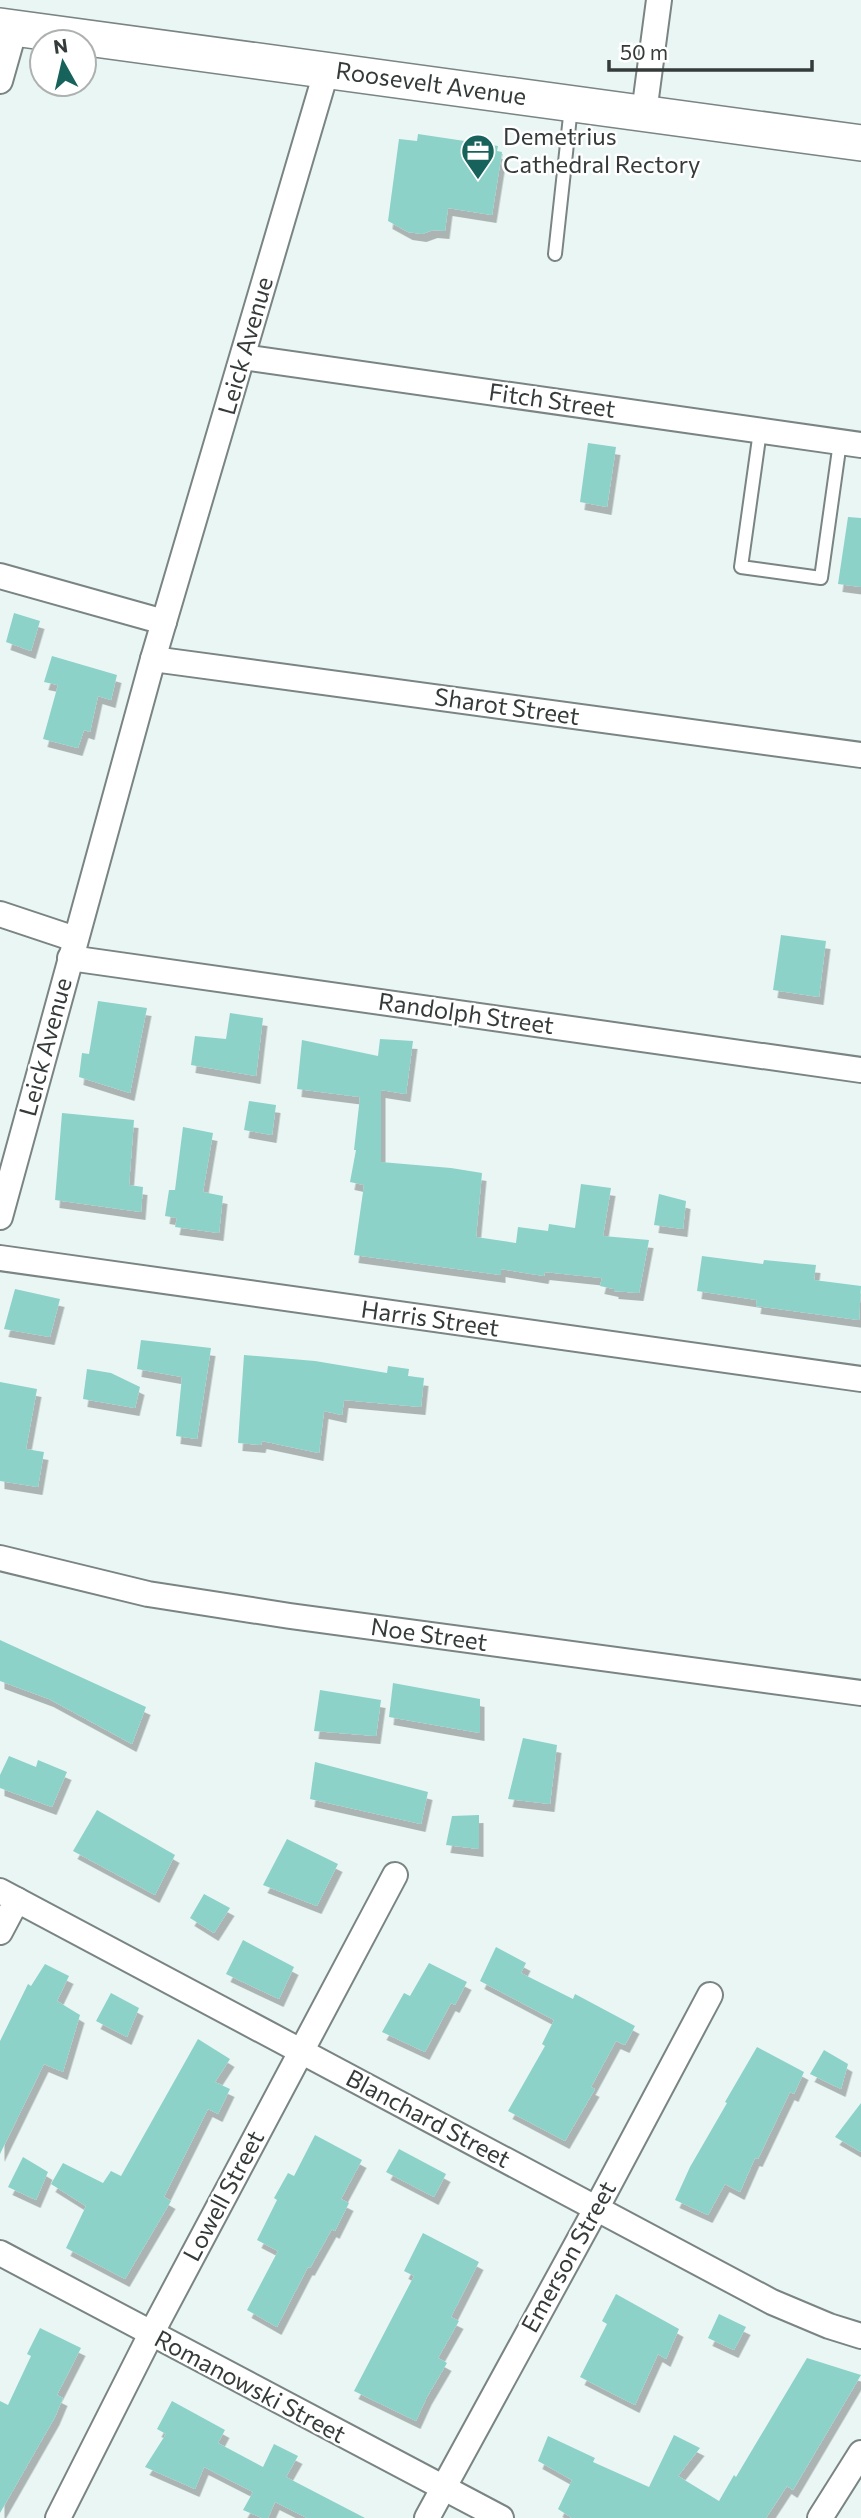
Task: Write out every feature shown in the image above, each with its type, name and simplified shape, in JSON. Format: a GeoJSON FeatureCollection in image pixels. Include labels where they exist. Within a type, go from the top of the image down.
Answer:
{"type":"FeatureCollection","features":[{"type":"Feature","properties":{"kind":"street"},"geometry":{"type":"LineString","coordinates":[[644,113],[659,0]]}},
{"type":"Feature","properties":{"kind":"street"},"geometry":{"type":"LineString","coordinates":[[0,81],[7,27]]}},
{"type":"Feature","properties":{"kind":"street","name":"Roosevelt Avenue"},"geometry":{"type":"LineString","coordinates":[[7,27],[861,142]]}},
{"type":"Feature","properties":{"kind":"street","name":"Leick Avenue"},"geometry":{"type":"LineString","coordinates":[[0,1217],[153,659],[327,69]]}},
{"type":"Feature","properties":{"kind":"street","name":"Fitch Street"},"geometry":{"type":"LineString","coordinates":[[243,357],[850,443]]}},
{"type":"Feature","properties":{"kind":"street"},"geometry":{"type":"LineString","coordinates":[[0,576],[164,622]]}},
{"type":"Feature","properties":{"kind":"street","name":"Sharot Street"},"geometry":{"type":"LineString","coordinates":[[153,659],[861,755]]}},
{"type":"Feature","properties":{"kind":"street","name":"Randolph Street"},"geometry":{"type":"LineString","coordinates":[[0,914],[73,948],[861,1070]]}},
{"type":"Feature","properties":{"kind":"street","name":"Harris Street"},"geometry":{"type":"LineString","coordinates":[[0,1258],[861,1379]]}},
{"type":"Feature","properties":{"kind":"street","name":"Noe Street"},"geometry":{"type":"LineString","coordinates":[[0,1558],[148,1594],[289,1616],[861,1693]]}},
{"type":"Feature","properties":{"kind":"street","name":"Lowell Street"},"geometry":{"type":"LineString","coordinates":[[58,2518],[150,2334],[395,1875]]}},
{"type":"Feature","properties":{"kind":"street"},"geometry":{"type":"LineString","coordinates":[[0,1932],[8,1896]]}},
{"type":"Feature","properties":{"kind":"street","name":"Blanchard Street"},"geometry":{"type":"LineString","coordinates":[[8,1896],[772,2302],[861,2336]]}},
{"type":"Feature","properties":{"kind":"street","name":"Emerson Street"},"geometry":{"type":"LineString","coordinates":[[427,2518],[710,1995]]}},
{"type":"Feature","properties":{"kind":"street","name":"Romanowski Street"},"geometry":{"type":"LineString","coordinates":[[0,2253],[500,2518]]}},
{"type":"Feature","properties":{"kind":"street"},"geometry":{"type":"LineString","coordinates":[[820,2518],[861,2453]]}},
{"type":"Feature","properties":{"kind":"lane"},"geometry":{"type":"LineString","coordinates":[[555,254],[572,103]]}},
{"type":"Feature","properties":{"kind":"lane"},"geometry":{"type":"LineString","coordinates":[[760,430],[741,567],[768,571],[821,578],[850,443]]}},
{"type":"Feature","properties":{"kind":"building"},"geometry":{"type":"Polygon","coordinates":[[[418,134],[498,146],[497,151],[502,152],[492,215],[448,208],[445,231],[433,230],[422,234],[408,232],[388,221],[399,139],[417,141],[418,134]]]}},
{"type":"Feature","properties":{"kind":"building"},"geometry":{"type":"Polygon","coordinates":[[[588,443],[616,447],[607,507],[580,502],[588,443]]]}},
{"type":"Feature","properties":{"kind":"building"},"geometry":{"type":"Polygon","coordinates":[[[848,517],[861,518],[861,587],[838,584],[848,517]]]}},
{"type":"Feature","properties":{"kind":"building"},"geometry":{"type":"Polygon","coordinates":[[[14,613],[40,621],[31,651],[6,642],[14,613]]]}},
{"type":"Feature","properties":{"kind":"building"},"geometry":{"type":"Polygon","coordinates":[[[52,656],[117,675],[111,700],[98,696],[90,732],[84,730],[78,748],[43,739],[58,685],[44,682],[52,656]]]}},
{"type":"Feature","properties":{"kind":"building"},"geometry":{"type":"Polygon","coordinates":[[[781,935],[826,941],[819,997],[773,990],[781,935]]]}},
{"type":"Feature","properties":{"kind":"building"},"geometry":{"type":"Polygon","coordinates":[[[98,1001],[147,1008],[130,1093],[79,1077],[82,1053],[89,1054],[98,1001]]]}},
{"type":"Feature","properties":{"kind":"building"},"geometry":{"type":"Polygon","coordinates":[[[230,1013],[263,1018],[256,1076],[191,1065],[195,1036],[226,1039],[230,1013]]]}},
{"type":"Feature","properties":{"kind":"building"},"geometry":{"type":"Polygon","coordinates":[[[380,1039],[413,1041],[406,1094],[381,1090],[381,1162],[482,1173],[476,1237],[516,1243],[518,1227],[548,1231],[549,1224],[575,1228],[581,1184],[611,1188],[603,1236],[649,1240],[639,1293],[614,1291],[600,1286],[602,1278],[545,1272],[544,1276],[501,1269],[501,1275],[354,1255],[364,1185],[350,1182],[356,1150],[360,1097],[297,1089],[302,1040],[378,1056],[380,1039]]]}},
{"type":"Feature","properties":{"kind":"building"},"geometry":{"type":"Polygon","coordinates":[[[249,1101],[276,1105],[272,1135],[244,1130],[249,1101]]]}},
{"type":"Feature","properties":{"kind":"building"},"geometry":{"type":"Polygon","coordinates":[[[62,1113],[134,1120],[129,1185],[143,1187],[141,1212],[55,1200],[62,1113]]]}},
{"type":"Feature","properties":{"kind":"building"},"geometry":{"type":"Polygon","coordinates":[[[183,1127],[213,1133],[203,1192],[223,1196],[219,1233],[175,1227],[177,1218],[165,1216],[169,1190],[175,1190],[183,1127]]]}},
{"type":"Feature","properties":{"kind":"building"},"geometry":{"type":"Polygon","coordinates":[[[659,1194],[686,1201],[683,1229],[654,1225],[659,1194]]]}},
{"type":"Feature","properties":{"kind":"building"},"geometry":{"type":"Polygon","coordinates":[[[702,1256],[763,1264],[764,1260],[816,1265],[814,1280],[861,1286],[859,1320],[756,1306],[757,1300],[697,1291],[702,1256]]]}},
{"type":"Feature","properties":{"kind":"building"},"geometry":{"type":"Polygon","coordinates":[[[15,1289],[60,1299],[50,1337],[4,1329],[15,1289]]]}},
{"type":"Feature","properties":{"kind":"building"},"geometry":{"type":"Polygon","coordinates":[[[141,1340],[211,1348],[197,1439],[176,1436],[182,1377],[137,1369],[141,1340]]]}},
{"type":"Feature","properties":{"kind":"building"},"geometry":{"type":"Polygon","coordinates":[[[244,1355],[315,1361],[387,1373],[388,1366],[409,1369],[408,1376],[424,1378],[421,1407],[344,1400],[342,1415],[324,1411],[319,1453],[262,1441],[261,1445],[238,1443],[244,1355]]]}},
{"type":"Feature","properties":{"kind":"building"},"geometry":{"type":"Polygon","coordinates":[[[87,1369],[111,1373],[140,1387],[135,1408],[83,1399],[87,1369]]]}},
{"type":"Feature","properties":{"kind":"building"},"geometry":{"type":"Polygon","coordinates":[[[0,1382],[37,1389],[26,1449],[44,1452],[38,1487],[0,1481],[0,1382]]]}},
{"type":"Feature","properties":{"kind":"building"},"geometry":{"type":"Polygon","coordinates":[[[0,1640],[146,1707],[132,1744],[49,1699],[0,1681],[0,1640]]]}},
{"type":"Feature","properties":{"kind":"building"},"geometry":{"type":"Polygon","coordinates":[[[393,1683],[480,1699],[480,1733],[389,1717],[393,1683]]]}},
{"type":"Feature","properties":{"kind":"building"},"geometry":{"type":"Polygon","coordinates":[[[320,1690],[381,1700],[376,1736],[314,1731],[320,1690]]]}},
{"type":"Feature","properties":{"kind":"building"},"geometry":{"type":"Polygon","coordinates":[[[523,1738],[557,1745],[550,1804],[508,1799],[523,1738]]]}},
{"type":"Feature","properties":{"kind":"building"},"geometry":{"type":"Polygon","coordinates":[[[9,1756],[36,1767],[38,1760],[67,1772],[52,1807],[0,1788],[0,1775],[9,1756]]]}},
{"type":"Feature","properties":{"kind":"building"},"geometry":{"type":"Polygon","coordinates":[[[315,1762],[428,1792],[421,1824],[310,1799],[315,1762]]]}},
{"type":"Feature","properties":{"kind":"building"},"geometry":{"type":"Polygon","coordinates":[[[97,1810],[175,1855],[155,1895],[73,1851],[97,1810]]]}},
{"type":"Feature","properties":{"kind":"building"},"geometry":{"type":"Polygon","coordinates":[[[479,1815],[479,1849],[446,1845],[452,1816],[479,1815]]]}},
{"type":"Feature","properties":{"kind":"building"},"geometry":{"type":"Polygon","coordinates":[[[287,1839],[338,1864],[317,1906],[263,1885],[287,1839]]]}},
{"type":"Feature","properties":{"kind":"building"},"geometry":{"type":"Polygon","coordinates":[[[204,1894],[230,1908],[214,1933],[190,1918],[204,1894]]]}},
{"type":"Feature","properties":{"kind":"building"},"geometry":{"type":"Polygon","coordinates":[[[243,1940],[294,1967],[279,1999],[226,1974],[243,1940]]]}},
{"type":"Feature","properties":{"kind":"building"},"geometry":{"type":"Polygon","coordinates":[[[496,1947],[526,1963],[521,1973],[573,1999],[575,1994],[635,2026],[625,2045],[616,2041],[591,2087],[595,2089],[565,2141],[508,2111],[545,2046],[542,2044],[554,2020],[480,1981],[496,1947]]]}},
{"type":"Feature","properties":{"kind":"building"},"geometry":{"type":"Polygon","coordinates":[[[429,1963],[467,1982],[455,2005],[451,2003],[425,2052],[382,2032],[404,1993],[410,1996],[429,1963]]]}},
{"type":"Feature","properties":{"kind":"building"},"geometry":{"type":"Polygon","coordinates":[[[45,1964],[69,1976],[57,2001],[80,2015],[63,2072],[44,2064],[0,2154],[0,2041],[28,1984],[31,1986],[45,1964]]]}},
{"type":"Feature","properties":{"kind":"building"},"geometry":{"type":"Polygon","coordinates":[[[111,1993],[139,2008],[127,2037],[96,2021],[111,1993]]]}},
{"type":"Feature","properties":{"kind":"building"},"geometry":{"type":"Polygon","coordinates":[[[198,2039],[230,2059],[215,2082],[230,2089],[218,2114],[208,2109],[164,2197],[171,2201],[125,2279],[66,2248],[86,2206],[51,2184],[63,2163],[103,2183],[111,2171],[121,2176],[198,2039]]]}},
{"type":"Feature","properties":{"kind":"building"},"geometry":{"type":"Polygon","coordinates":[[[757,2047],[804,2072],[794,2094],[790,2092],[740,2192],[725,2184],[708,2215],[675,2200],[690,2167],[757,2047]]]}},
{"type":"Feature","properties":{"kind":"building"},"geometry":{"type":"Polygon","coordinates":[[[824,2050],[848,2064],[841,2089],[810,2074],[824,2050]]]}},
{"type":"Feature","properties":{"kind":"building"},"geometry":{"type":"Polygon","coordinates":[[[861,2103],[861,2152],[835,2137],[861,2103]]]}},
{"type":"Feature","properties":{"kind":"building"},"geometry":{"type":"Polygon","coordinates":[[[315,2135],[362,2160],[341,2199],[349,2203],[335,2231],[332,2229],[310,2268],[308,2267],[277,2327],[247,2310],[278,2251],[257,2240],[277,2200],[274,2198],[288,2173],[294,2176],[315,2135]]]}},
{"type":"Feature","properties":{"kind":"building"},"geometry":{"type":"Polygon","coordinates":[[[399,2149],[446,2174],[434,2197],[386,2172],[399,2149]]]}},
{"type":"Feature","properties":{"kind":"building"},"geometry":{"type":"Polygon","coordinates":[[[23,2157],[48,2172],[36,2200],[8,2187],[23,2157]]]}},
{"type":"Feature","properties":{"kind":"building"},"geometry":{"type":"Polygon","coordinates":[[[423,2233],[479,2262],[451,2317],[459,2321],[438,2358],[447,2363],[416,2421],[354,2391],[414,2276],[404,2271],[423,2233]]]}},
{"type":"Feature","properties":{"kind":"building"},"geometry":{"type":"Polygon","coordinates":[[[616,2294],[679,2329],[666,2359],[658,2354],[635,2405],[580,2377],[607,2324],[602,2321],[616,2294]]]}},
{"type":"Feature","properties":{"kind":"building"},"geometry":{"type":"Polygon","coordinates":[[[719,2314],[746,2327],[734,2350],[708,2338],[719,2314]]]}},
{"type":"Feature","properties":{"kind":"building"},"geometry":{"type":"Polygon","coordinates":[[[40,2328],[81,2348],[57,2395],[63,2398],[55,2417],[0,2513],[0,2401],[8,2405],[31,2356],[27,2354],[40,2328]]]}},
{"type":"Feature","properties":{"kind":"building"},"geometry":{"type":"Polygon","coordinates":[[[807,2358],[861,2375],[793,2490],[787,2486],[766,2518],[572,2518],[558,2509],[572,2480],[538,2461],[548,2436],[595,2458],[593,2462],[649,2487],[674,2435],[700,2448],[678,2476],[719,2501],[807,2358]]]}},
{"type":"Feature","properties":{"kind":"building"},"geometry":{"type":"Polygon","coordinates":[[[172,2401],[225,2430],[218,2443],[263,2467],[274,2444],[298,2456],[286,2477],[365,2518],[307,2518],[275,2502],[268,2518],[262,2518],[243,2510],[253,2492],[204,2467],[195,2489],[145,2467],[166,2434],[157,2429],[172,2401]]]}},
{"type":"Feature","properties":{"kind":"place","name":"Demetrius Cathedral Rectory"},"geometry":{"type":"Point","coordinates":[478,181]}}]}
